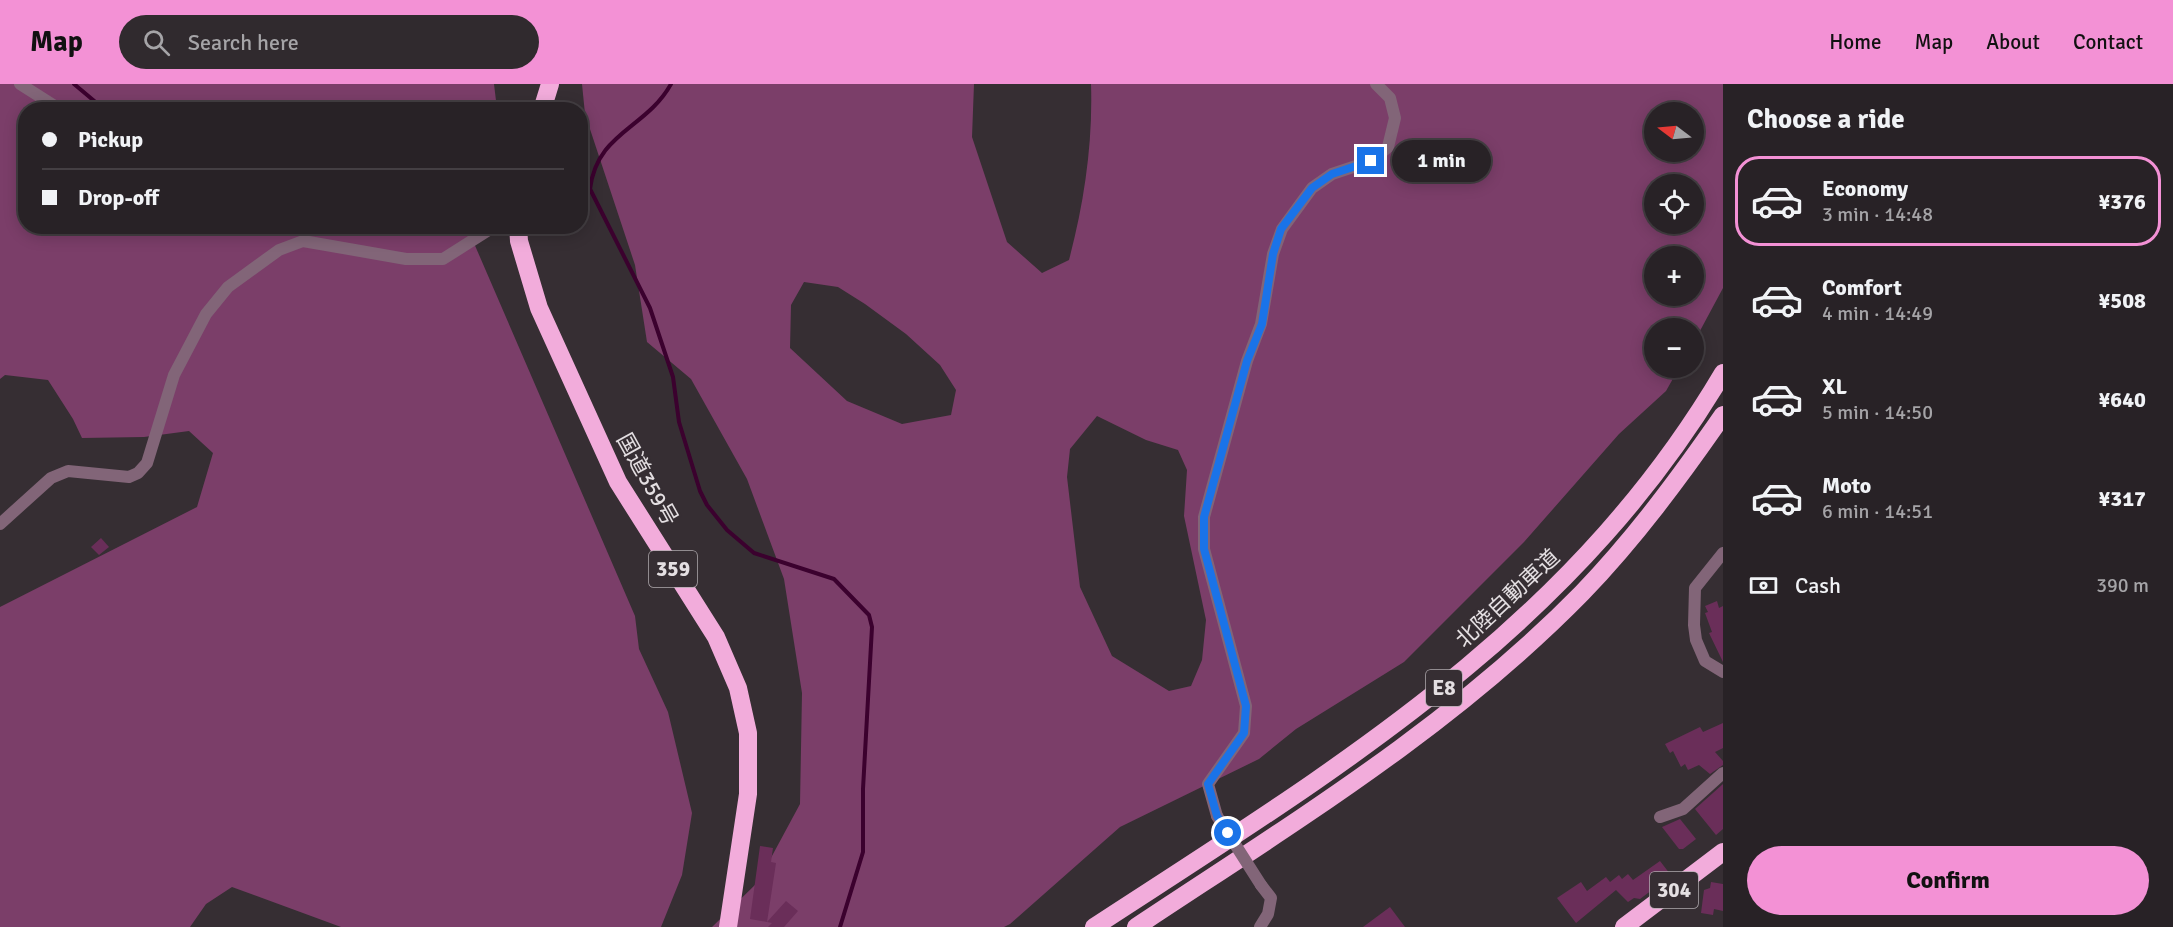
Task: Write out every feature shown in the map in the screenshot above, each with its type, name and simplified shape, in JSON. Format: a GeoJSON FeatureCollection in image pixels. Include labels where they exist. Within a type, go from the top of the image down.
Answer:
{"type":"FeatureCollection","features":[{"type":"Feature","properties":{"kind":"highway"},"geometry":{"type":"LineString","coordinates":[[544,102],[550,84]]}},
{"type":"Feature","properties":{"kind":"highway","name":"国道359号"},"geometry":{"type":"LineString","coordinates":[[519,234],[519,242],[539,308],[618,482],[716,636],[738,688],[748,733],[748,794],[728,927]]}},
{"type":"Feature","properties":{"kind":"highway","name":"北陸自動車道"},"geometry":{"type":"LineString","coordinates":[[1094,927],[1342,763],[1449,684],[1510,632],[1570,574],[1622,516],[1666,459],[1723,373]]}},
{"type":"Feature","properties":{"kind":"highway","name":"北陸自動車道"},"geometry":{"type":"LineString","coordinates":[[1136,927],[1411,742],[1524,649],[1583,592],[1639,529],[1683,473],[1723,415]]}},
{"type":"Feature","properties":{"kind":"highway","name":"304"},"geometry":{"type":"LineString","coordinates":[[1624,927],[1723,852]]}},
{"type":"Feature","properties":{"kind":"street"},"geometry":{"type":"LineString","coordinates":[[20,84],[48,102]]}},
{"type":"Feature","properties":{"kind":"street"},"geometry":{"type":"LineString","coordinates":[[1260,927],[1268,914],[1271,898],[1217,816],[1208,784],[1244,733],[1246,706],[1204,549],[1204,517],[1247,361],[1262,324],[1273,254],[1281,229],[1312,188],[1332,174],[1371,161],[1389,147],[1395,118],[1390,98],[1376,84]]}},
{"type":"Feature","properties":{"kind":"street"},"geometry":{"type":"LineString","coordinates":[[0,524],[51,478],[68,471],[129,477],[138,473],[147,463],[174,375],[206,314],[228,287],[279,250],[303,241],[406,260],[443,259],[482,234]]}},
{"type":"Feature","properties":{"kind":"street"},"geometry":{"type":"LineString","coordinates":[[1723,553],[1695,588],[1694,625],[1696,640],[1705,661],[1723,672]]}},
{"type":"Feature","properties":{"kind":"street"},"geometry":{"type":"LineString","coordinates":[[1660,817],[1683,809],[1723,773]]}},
{"type":"Feature","properties":{"kind":"shaded area"},"geometry":{"type":"Polygon","coordinates":[[[0,84],[494,84],[496,102],[18,102],[18,234],[470,234],[635,616],[639,649],[668,712],[692,813],[682,875],[661,927],[341,927],[232,887],[206,904],[190,927],[0,927],[0,607],[197,507],[213,453],[189,431],[144,437],[82,438],[73,419],[48,380],[5,375],[0,379],[0,84]]]}},
{"type":"Feature","properties":{"kind":"shaded area"},"geometry":{"type":"Polygon","coordinates":[[[582,84],[974,84],[972,137],[1007,242],[1042,273],[1069,260],[1086,173],[1091,129],[1091,84],[1723,84],[1723,288],[1704,323],[1704,318],[1644,318],[1644,378],[1673,378],[1666,391],[1619,434],[1524,542],[1404,662],[1296,729],[1259,759],[1120,827],[1004,927],[712,927],[758,882],[800,804],[802,693],[784,579],[747,479],[691,379],[647,342],[635,265],[588,123],[588,102],[584,102],[582,84]],[[804,282],[791,305],[790,348],[847,401],[902,424],[951,415],[956,390],[940,365],[906,334],[838,287],[804,282]],[[1097,416],[1070,449],[1067,477],[1080,587],[1112,656],[1169,691],[1191,686],[1202,660],[1206,620],[1184,516],[1187,470],[1178,450],[1146,440],[1097,416]]]}},
{"type":"Feature","properties":{"kind":"building"},"geometry":{"type":"Polygon","coordinates":[[[101,538],[109,547],[99,555],[91,547],[101,538]]]}},
{"type":"Feature","properties":{"kind":"building"},"geometry":{"type":"Polygon","coordinates":[[[1717,601],[1719,608],[1723,606],[1723,662],[1709,633],[1712,632],[1705,613],[1708,612],[1705,606],[1717,601]]]}},
{"type":"Feature","properties":{"kind":"building"},"geometry":{"type":"Polygon","coordinates":[[[1723,723],[1723,748],[1715,752],[1723,761],[1723,765],[1710,774],[1699,765],[1688,770],[1685,764],[1681,767],[1673,751],[1670,753],[1665,744],[1700,727],[1703,732],[1723,723]]]}},
{"type":"Feature","properties":{"kind":"building"},"geometry":{"type":"Polygon","coordinates":[[[1723,784],[1723,829],[1716,835],[1695,809],[1723,784]]]}},
{"type":"Feature","properties":{"kind":"building"},"geometry":{"type":"Polygon","coordinates":[[[1680,819],[1696,839],[1683,849],[1679,849],[1662,827],[1680,819]]]}},
{"type":"Feature","properties":{"kind":"building"},"geometry":{"type":"Polygon","coordinates":[[[760,846],[773,848],[771,862],[776,863],[767,922],[750,919],[760,846]]]}},
{"type":"Feature","properties":{"kind":"building"},"geometry":{"type":"Polygon","coordinates":[[[1660,861],[1670,874],[1640,899],[1634,898],[1628,902],[1616,890],[1576,923],[1557,898],[1581,882],[1587,891],[1606,877],[1610,882],[1619,875],[1622,879],[1628,874],[1633,880],[1660,861]]]}},
{"type":"Feature","properties":{"kind":"building"},"geometry":{"type":"Polygon","coordinates":[[[1711,882],[1723,884],[1723,911],[1714,909],[1713,915],[1701,913],[1704,890],[1710,888],[1711,882]]]}},
{"type":"Feature","properties":{"kind":"building"},"geometry":{"type":"Polygon","coordinates":[[[786,901],[798,911],[784,927],[768,927],[772,923],[767,922],[786,901]]]}},
{"type":"Feature","properties":{"kind":"building"},"geometry":{"type":"Polygon","coordinates":[[[1390,907],[1405,927],[1363,927],[1390,907]]]}},
{"type":"Feature","properties":{"kind":"waterway"},"geometry":{"type":"LineString","coordinates":[[74,84],[95,102]]}},
{"type":"Feature","properties":{"kind":"waterway"},"geometry":{"type":"LineString","coordinates":[[671,84],[661,99],[612,143],[602,155],[594,170],[590,189],[650,308],[673,377],[679,422],[700,491],[707,505],[727,530],[754,553],[834,579],[869,615],[872,627],[863,789],[863,852],[840,927]]}},
{"type":"Feature","properties":{"kind":"route"},"geometry":{"type":"LineString","coordinates":[[1228,833],[1217,816],[1208,784],[1244,733],[1246,706],[1204,549],[1204,517],[1247,361],[1262,324],[1273,254],[1281,229],[1312,188],[1332,174],[1371,161]]}}]}
